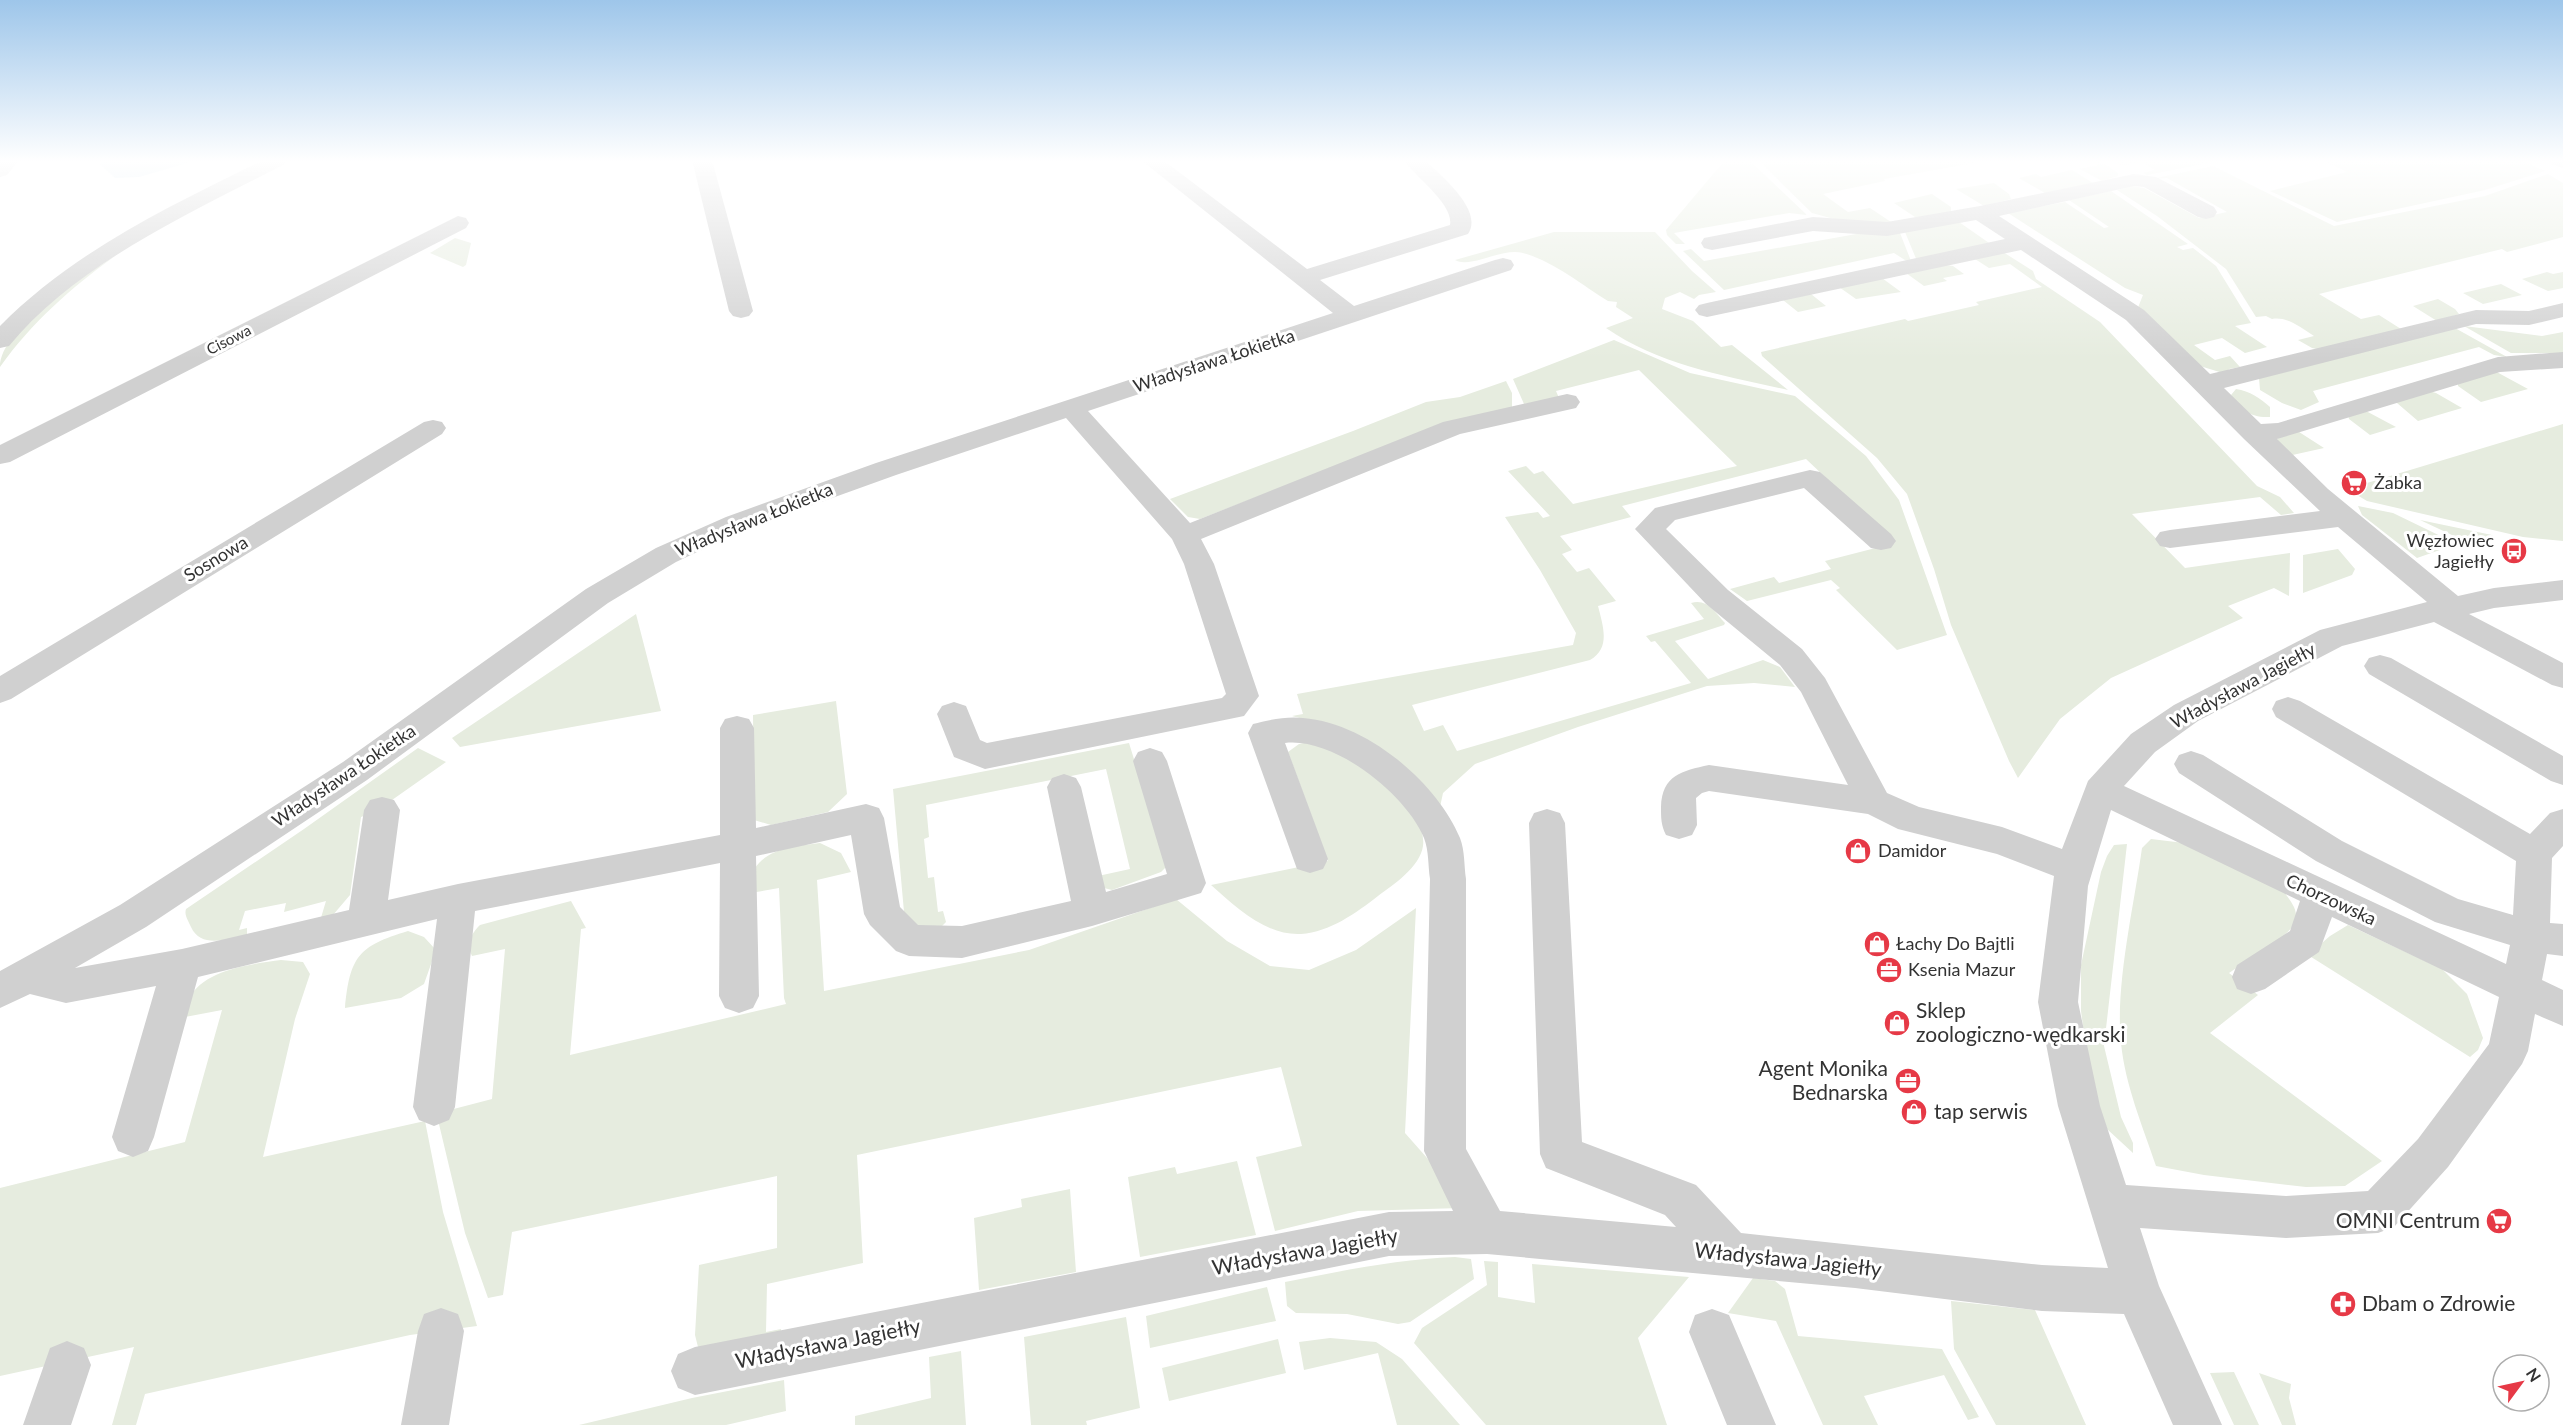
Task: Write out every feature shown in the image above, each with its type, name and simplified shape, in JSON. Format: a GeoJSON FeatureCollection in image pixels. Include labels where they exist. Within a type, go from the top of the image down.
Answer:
{"type":"FeatureCollection","features":[{"type":"Feature","properties":{"kind":"street"},"geometry":{"type":"LineString","coordinates":[[2,336],[63,282],[115,244],[149,226]]}},
{"type":"Feature","properties":{"kind":"street","name":"Cisowa"},"geometry":{"type":"LineString","coordinates":[[0,456],[451,226]]}},
{"type":"Feature","properties":{"kind":"street"},"geometry":{"type":"LineString","coordinates":[[719,226],[741,311]]}},
{"type":"Feature","properties":{"kind":"street"},"geometry":{"type":"LineString","coordinates":[[1237,226],[1352,316]]}},
{"type":"Feature","properties":{"kind":"street"},"geometry":{"type":"LineString","coordinates":[[1304,278],[1460,229],[1460,226]]}},
{"type":"Feature","properties":{"kind":"street"},"geometry":{"type":"LineString","coordinates":[[1712,243],[1800,226]]}},
{"type":"Feature","properties":{"kind":"street"},"geometry":{"type":"LineString","coordinates":[[1850,226],[1887,229],[1902,226]]}},
{"type":"Feature","properties":{"kind":"street"},"geometry":{"type":"LineString","coordinates":[[2001,226],[2135,315],[2253,433],[2444,608],[2563,677]]}},
{"type":"Feature","properties":{"kind":"street"},"geometry":{"type":"LineString","coordinates":[[1707,310],[2025,242]]}},
{"type":"Feature","properties":{"kind":"street","name":"Władysława Łokietka"},"geometry":{"type":"LineString","coordinates":[[12,983],[133,916],[355,771],[597,596],[666,555],[736,523],[886,469],[1503,265]]}},
{"type":"Feature","properties":{"kind":"street"},"geometry":{"type":"LineString","coordinates":[[2204,383],[2226,380],[2476,317],[2529,318],[2563,310]]}},
{"type":"Feature","properties":{"kind":"street"},"geometry":{"type":"LineString","coordinates":[[2253,433],[2280,431],[2498,365],[2563,360]]}},
{"type":"Feature","properties":{"kind":"street"},"geometry":{"type":"LineString","coordinates":[[1185,535],[1315,497],[1452,428],[1568,402]]}},
{"type":"Feature","properties":{"kind":"street"},"geometry":{"type":"LineString","coordinates":[[954,714],[966,748],[985,756],[1232,708],[1243,696],[1199,564],[1185,535],[1071,408]]}},
{"type":"Feature","properties":{"kind":"street","name":"Sosnowa"},"geometry":{"type":"LineString","coordinates":[[0,691],[433,428]]}},
{"type":"Feature","properties":{"kind":"street"},"geometry":{"type":"LineString","coordinates":[[1874,802],[1814,686],[1791,657],[1718,597],[1649,529],[1665,514],[1810,478],[1881,541]]}},
{"type":"Feature","properties":{"kind":"street"},"geometry":{"type":"LineString","coordinates":[[2170,539],[2343,517]]}},
{"type":"Feature","properties":{"kind":"street","name":"Władysława Jagiełły"},"geometry":{"type":"LineString","coordinates":[[2198,1425],[2138,1292],[2079,1106],[2058,1002],[2074,868],[2100,790],[2143,743],[2186,713],[2331,638],[2444,608],[2494,598],[2563,590]]}},
{"type":"Feature","properties":{"kind":"street"},"geometry":{"type":"LineString","coordinates":[[2380,666],[2563,772]]}},
{"type":"Feature","properties":{"kind":"street"},"geometry":{"type":"LineString","coordinates":[[2288,709],[2534,854]]}},
{"type":"Feature","properties":{"kind":"street"},"geometry":{"type":"LineString","coordinates":[[737,728],[739,996]]}},
{"type":"Feature","properties":{"kind":"street"},"geometry":{"type":"LineString","coordinates":[[1310,859],[1265,733],[1305,730],[1335,738],[1367,756],[1420,800],[1442,838],[1448,879],[1445,1151],[1487,1232]]}},
{"type":"Feature","properties":{"kind":"street"},"geometry":{"type":"LineString","coordinates":[[1064,788],[1092,911],[1188,883],[1150,760]]}},
{"type":"Feature","properties":{"kind":"street"},"geometry":{"type":"LineString","coordinates":[[2191,764],[2329,851],[2448,911],[2547,938]]}},
{"type":"Feature","properties":{"kind":"street"},"geometry":{"type":"LineString","coordinates":[[1679,825],[1679,793],[1691,782],[1709,778],[1874,802],[1911,819],[2002,842],[2074,868]]}},
{"type":"Feature","properties":{"kind":"street","name":"Chorzowska"},"geometry":{"type":"LineString","coordinates":[[2100,790],[2563,1009]]}},
{"type":"Feature","properties":{"kind":"street"},"geometry":{"type":"LineString","coordinates":[[366,921],[382,810]]}},
{"type":"Feature","properties":{"kind":"street","name":"Władysława Łokietka"},"geometry":{"type":"LineString","coordinates":[[12,983],[66,986],[182,965],[458,899],[866,819],[883,914],[909,940],[962,942],[1092,911]]}},
{"type":"Feature","properties":{"kind":"street"},"geometry":{"type":"LineString","coordinates":[[1547,823],[1561,1154],[1680,1200],[1731,1255]]}},
{"type":"Feature","properties":{"kind":"street"},"geometry":{"type":"LineString","coordinates":[[2534,854],[2563,824]]}},
{"type":"Feature","properties":{"kind":"street"},"geometry":{"type":"LineString","coordinates":[[2110,1205],[2286,1217],[2378,1212],[2433,1153],[2508,1051],[2521,990],[2547,938],[2534,854]]}},
{"type":"Feature","properties":{"kind":"street"},"geometry":{"type":"LineString","coordinates":[[2251,977],[2306,941],[2320,895]]}},
{"type":"Feature","properties":{"kind":"street"},"geometry":{"type":"LineString","coordinates":[[434,1107],[458,899]]}},
{"type":"Feature","properties":{"kind":"street"},"geometry":{"type":"LineString","coordinates":[[133,1137],[182,965]]}},
{"type":"Feature","properties":{"kind":"street","name":"Władysława Jagiełły"},"geometry":{"type":"LineString","coordinates":[[695,1371],[1389,1234],[1487,1232],[2042,1288],[2138,1292]]}},
{"type":"Feature","properties":{"kind":"street"},"geometry":{"type":"LineString","coordinates":[[425,1425],[441,1331]]}},
{"type":"Feature","properties":{"kind":"street"},"geometry":{"type":"LineString","coordinates":[[1712,1332],[1752,1425]]}},
{"type":"Feature","properties":{"kind":"street"},"geometry":{"type":"LineString","coordinates":[[47,1425],[67,1365]]}},
{"type":"Feature","properties":{"kind":"shaded area"},"geometry":{"type":"Polygon","coordinates":[[[1669,226],[1711,226],[1674,233],[1685,244],[1676,244],[1667,235],[1666,230],[1669,226]]]}},
{"type":"Feature","properties":{"kind":"shaded area"},"geometry":{"type":"Polygon","coordinates":[[[1935,226],[1965,226],[1992,245],[1917,261],[1905,232],[1935,226]]]}},
{"type":"Feature","properties":{"kind":"shaded area"},"geometry":{"type":"Polygon","coordinates":[[[2029,226],[2163,226],[2188,244],[2177,247],[2183,250],[2193,248],[2216,266],[2251,323],[2235,326],[2267,347],[2245,353],[2222,338],[2194,345],[2215,360],[2230,356],[2240,367],[2229,369],[2226,374],[2200,366],[2137,310],[2143,295],[2125,288],[2029,226]]]}},
{"type":"Feature","properties":{"kind":"shaded area"},"geometry":{"type":"Polygon","coordinates":[[[2171,226],[2563,226],[2563,237],[2507,252],[2502,249],[2319,294],[2361,319],[2379,315],[2401,329],[2322,350],[2312,348],[2298,340],[2314,336],[2294,323],[2266,316],[2256,317],[2226,269],[2171,226]]]}},
{"type":"Feature","properties":{"kind":"shaded area"},"geometry":{"type":"Polygon","coordinates":[[[1554,232],[1655,232],[1692,271],[1716,292],[1699,295],[1694,299],[1680,292],[1665,298],[1662,309],[1693,321],[1721,347],[1732,345],[1788,390],[1694,368],[1626,341],[1606,328],[1633,318],[1616,307],[1617,302],[1608,301],[1556,267],[1534,257],[1515,252],[1469,262],[1455,260],[1554,232]]]}},
{"type":"Feature","properties":{"kind":"shaded area"},"geometry":{"type":"Polygon","coordinates":[[[1862,233],[1900,233],[1911,261],[1908,262],[1894,253],[1724,290],[1683,251],[1691,249],[1704,261],[1862,233]]]}},
{"type":"Feature","properties":{"kind":"shaded area"},"geometry":{"type":"Polygon","coordinates":[[[455,238],[471,243],[466,265],[463,267],[430,253],[455,238]]]}},
{"type":"Feature","properties":{"kind":"shaded area"},"geometry":{"type":"Polygon","coordinates":[[[2003,252],[2033,271],[2036,279],[2100,322],[2257,486],[2280,497],[2294,513],[2281,515],[2260,497],[2132,514],[2185,568],[2290,553],[2289,596],[2274,588],[2228,606],[2243,618],[2111,678],[2060,719],[2018,778],[1951,625],[1907,494],[1877,458],[1762,356],[1761,352],[1905,319],[1908,321],[1979,305],[1976,302],[2042,287],[2010,264],[1989,268],[1975,259],[2003,252]]]}},
{"type":"Feature","properties":{"kind":"shaded area"},"geometry":{"type":"Polygon","coordinates":[[[115,256],[53,307],[25,335],[0,367],[4,352],[28,320],[84,276],[115,256]]]}},
{"type":"Feature","properties":{"kind":"shaded area"},"geometry":{"type":"Polygon","coordinates":[[[1946,265],[1953,266],[1964,274],[1943,278],[1947,281],[1924,286],[1906,273],[1946,265]]]}},
{"type":"Feature","properties":{"kind":"shaded area"},"geometry":{"type":"Polygon","coordinates":[[[2547,272],[2553,274],[2563,272],[2563,288],[2548,291],[2522,279],[2547,272]]]}},
{"type":"Feature","properties":{"kind":"shaded area"},"geometry":{"type":"Polygon","coordinates":[[[1882,278],[1901,292],[1856,299],[1839,287],[1882,278]]]}},
{"type":"Feature","properties":{"kind":"shaded area"},"geometry":{"type":"Polygon","coordinates":[[[2501,284],[2522,295],[2483,304],[2463,293],[2501,284]]]}},
{"type":"Feature","properties":{"kind":"shaded area"},"geometry":{"type":"Polygon","coordinates":[[[1811,294],[1826,306],[1798,312],[1783,300],[1811,294]]]}},
{"type":"Feature","properties":{"kind":"shaded area"},"geometry":{"type":"Polygon","coordinates":[[[2438,299],[2459,314],[2437,321],[2413,306],[2438,299]]]}},
{"type":"Feature","properties":{"kind":"shaded area"},"geometry":{"type":"Polygon","coordinates":[[[2464,326],[2542,336],[2563,332],[2563,353],[2511,353],[2464,326]]]}},
{"type":"Feature","properties":{"kind":"shaded area"},"geometry":{"type":"Polygon","coordinates":[[[2455,328],[2507,357],[2494,355],[2479,347],[2313,391],[2319,402],[2301,410],[2282,403],[2260,390],[2259,378],[2455,328]]]}},
{"type":"Feature","properties":{"kind":"shaded area"},"geometry":{"type":"Polygon","coordinates":[[[1614,340],[1690,373],[1795,396],[1866,456],[1899,500],[1947,635],[1897,650],[1836,590],[1840,588],[1831,580],[1747,601],[1730,589],[1774,577],[1779,583],[1831,569],[1825,561],[1895,543],[1806,459],[1622,506],[1631,517],[1560,536],[1572,550],[1562,554],[1577,572],[1589,568],[1616,601],[1598,606],[1604,636],[1597,655],[1590,660],[1412,705],[1424,731],[1443,725],[1457,751],[1691,683],[1655,641],[1651,642],[1646,636],[1704,619],[1691,603],[1697,602],[1710,607],[1725,623],[1724,625],[1675,641],[1708,679],[1763,660],[1780,667],[1795,687],[1754,683],[1707,686],[1578,727],[1475,764],[1443,793],[1440,807],[1322,724],[1292,716],[1303,714],[1297,694],[1573,645],[1576,633],[1540,570],[1505,517],[1538,512],[1543,518],[1550,516],[1508,471],[1526,466],[1534,474],[1543,471],[1573,504],[1737,466],[1639,370],[1556,391],[1559,398],[1524,404],[1513,379],[1614,340]]]}},
{"type":"Feature","properties":{"kind":"shaded area"},"geometry":{"type":"Polygon","coordinates":[[[2493,370],[2528,389],[2481,402],[2458,386],[2458,380],[2493,370]]]}},
{"type":"Feature","properties":{"kind":"shaded area"},"geometry":{"type":"Polygon","coordinates":[[[1506,381],[1512,393],[1512,408],[1446,423],[1200,519],[1188,517],[1170,499],[1426,402],[1460,397],[1506,381]]]}},
{"type":"Feature","properties":{"kind":"shaded area"},"geometry":{"type":"Polygon","coordinates":[[[2236,389],[2250,393],[2270,407],[2270,417],[2257,416],[2243,409],[2231,395],[2236,389]]]}},
{"type":"Feature","properties":{"kind":"shaded area"},"geometry":{"type":"Polygon","coordinates":[[[2425,390],[2436,393],[2462,408],[2418,421],[2396,400],[2425,390]]]}},
{"type":"Feature","properties":{"kind":"shaded area"},"geometry":{"type":"Polygon","coordinates":[[[2366,411],[2396,427],[2370,435],[2349,419],[2348,414],[2366,411]]]}},
{"type":"Feature","properties":{"kind":"shaded area"},"geometry":{"type":"Polygon","coordinates":[[[2563,424],[2563,541],[2523,537],[2367,501],[2347,489],[2563,424]]]}},
{"type":"Feature","properties":{"kind":"shaded area"},"geometry":{"type":"Polygon","coordinates":[[[2296,430],[2324,448],[2288,456],[2275,442],[2281,435],[2296,430]]]}},
{"type":"Feature","properties":{"kind":"shaded area"},"geometry":{"type":"Polygon","coordinates":[[[2358,506],[2393,513],[2457,544],[2417,558],[2362,515],[2358,506]]]}},
{"type":"Feature","properties":{"kind":"shaded area"},"geometry":{"type":"Polygon","coordinates":[[[2420,520],[2492,535],[2495,538],[2471,544],[2420,520]]]}},
{"type":"Feature","properties":{"kind":"shaded area"},"geometry":{"type":"Polygon","coordinates":[[[2338,549],[2355,569],[2352,575],[2303,593],[2303,555],[2338,549]]]}},
{"type":"Feature","properties":{"kind":"shaded area"},"geometry":{"type":"Polygon","coordinates":[[[636,614],[661,711],[460,747],[452,738],[636,614]]]}},
{"type":"Feature","properties":{"kind":"shaded area"},"geometry":{"type":"Polygon","coordinates":[[[836,701],[847,794],[828,812],[771,825],[754,820],[753,715],[836,701]]]}},
{"type":"Feature","properties":{"kind":"shaded area"},"geometry":{"type":"Polygon","coordinates":[[[1309,742],[1360,763],[1392,788],[1418,822],[1423,846],[1417,861],[1405,875],[1352,915],[1322,930],[1301,934],[1288,933],[1264,925],[1211,885],[1328,861],[1288,752],[1299,744],[1309,742]]]}},
{"type":"Feature","properties":{"kind":"shaded area"},"geometry":{"type":"Polygon","coordinates":[[[1129,743],[1167,866],[1161,872],[1112,890],[1104,888],[1098,876],[1130,869],[1106,769],[926,805],[929,837],[924,839],[928,878],[934,877],[938,912],[943,911],[946,922],[937,931],[905,923],[893,789],[1129,743]]]}},
{"type":"Feature","properties":{"kind":"shaded area"},"geometry":{"type":"Polygon","coordinates":[[[418,748],[446,762],[375,812],[361,817],[350,895],[333,915],[320,921],[326,901],[284,912],[286,903],[245,911],[239,930],[247,928],[247,935],[215,941],[195,934],[187,918],[186,909],[418,748]]]}},
{"type":"Feature","properties":{"kind":"shaded area"},"geometry":{"type":"Polygon","coordinates":[[[2151,839],[2184,843],[2285,893],[2293,905],[2296,918],[2287,932],[2268,948],[2229,973],[2258,995],[2210,1033],[2382,1161],[2345,1186],[2306,1187],[2204,1175],[2156,1166],[2126,1074],[2120,1020],[2126,946],[2142,848],[2151,839]]]}},
{"type":"Feature","properties":{"kind":"shaded area"},"geometry":{"type":"Polygon","coordinates":[[[820,843],[841,853],[851,872],[817,880],[824,991],[1029,950],[1176,899],[1227,941],[1270,966],[1309,970],[1356,950],[1416,908],[1405,1133],[1465,1201],[1461,1208],[1358,1211],[1275,1231],[1256,1157],[1302,1146],[1281,1067],[857,1155],[863,1263],[767,1284],[766,1332],[781,1329],[782,1342],[699,1351],[695,1335],[699,1265],[777,1248],[777,1176],[512,1232],[503,1295],[488,1298],[465,1233],[438,1120],[446,1111],[492,1099],[505,949],[472,956],[470,939],[474,932],[480,925],[571,901],[586,928],[581,929],[570,1055],[786,1004],[779,888],[745,894],[753,871],[768,856],[784,849],[820,843]]]}},
{"type":"Feature","properties":{"kind":"shaded area"},"geometry":{"type":"Polygon","coordinates":[[[2127,844],[2104,1046],[2121,1117],[2133,1143],[2133,1153],[2107,1129],[2091,1086],[2081,1011],[2081,965],[2101,872],[2114,845],[2127,844]]]}},
{"type":"Feature","properties":{"kind":"shaded area"},"geometry":{"type":"Polygon","coordinates":[[[2348,925],[2442,969],[2467,994],[2483,1038],[2478,1050],[2470,1057],[2308,955],[2330,936],[2348,925]]]}},
{"type":"Feature","properties":{"kind":"shaded area"},"geometry":{"type":"Polygon","coordinates":[[[408,931],[424,937],[436,950],[424,984],[401,998],[345,1008],[350,977],[360,956],[378,942],[408,931]]]}},
{"type":"Feature","properties":{"kind":"shaded area"},"geometry":{"type":"Polygon","coordinates":[[[281,960],[303,962],[310,974],[295,1019],[263,1157],[425,1121],[443,1212],[477,1326],[410,1335],[145,1394],[136,1425],[112,1425],[134,1347],[0,1376],[0,1188],[185,1142],[222,1010],[185,1017],[189,999],[205,981],[217,975],[243,966],[281,960]]]}},
{"type":"Feature","properties":{"kind":"shaded area"},"geometry":{"type":"Polygon","coordinates":[[[1237,1161],[1256,1235],[1140,1257],[1128,1177],[1175,1167],[1177,1174],[1237,1161]]]}},
{"type":"Feature","properties":{"kind":"shaded area"},"geometry":{"type":"Polygon","coordinates":[[[1070,1189],[1076,1272],[979,1290],[974,1218],[1022,1207],[1021,1199],[1070,1189]]]}},
{"type":"Feature","properties":{"kind":"shaded area"},"geometry":{"type":"Polygon","coordinates":[[[1455,1257],[1471,1259],[1474,1279],[1410,1322],[1398,1324],[1347,1314],[1296,1313],[1287,1306],[1285,1282],[1391,1263],[1455,1257]]]}},
{"type":"Feature","properties":{"kind":"shaded area"},"geometry":{"type":"Polygon","coordinates":[[[1484,1261],[1498,1262],[1498,1297],[1535,1303],[1532,1264],[1689,1277],[1638,1338],[1667,1425],[1486,1425],[1414,1343],[1422,1328],[1487,1285],[1484,1261]]]}},
{"type":"Feature","properties":{"kind":"shaded area"},"geometry":{"type":"Polygon","coordinates":[[[1753,1278],[1775,1281],[1785,1289],[1798,1336],[1942,1349],[1979,1417],[1968,1420],[1944,1375],[1864,1396],[1878,1425],[1823,1425],[1776,1321],[1728,1313],[1753,1278]]]}},
{"type":"Feature","properties":{"kind":"shaded area"},"geometry":{"type":"Polygon","coordinates":[[[1267,1287],[1276,1321],[1150,1348],[1146,1316],[1267,1287]]]}},
{"type":"Feature","properties":{"kind":"shaded area"},"geometry":{"type":"Polygon","coordinates":[[[1951,1301],[2035,1310],[2086,1425],[1996,1425],[1954,1349],[1951,1301]]]}},
{"type":"Feature","properties":{"kind":"shaded area"},"geometry":{"type":"Polygon","coordinates":[[[1126,1317],[1140,1408],[1086,1421],[1087,1425],[1031,1425],[1024,1337],[1126,1317]]]}},
{"type":"Feature","properties":{"kind":"shaded area"},"geometry":{"type":"Polygon","coordinates":[[[1330,1338],[1376,1342],[1402,1359],[1460,1425],[1397,1425],[1378,1353],[1304,1370],[1299,1342],[1330,1338]]]}},
{"type":"Feature","properties":{"kind":"shaded area"},"geometry":{"type":"Polygon","coordinates":[[[1278,1339],[1286,1373],[1169,1401],[1162,1368],[1278,1339]]]}},
{"type":"Feature","properties":{"kind":"shaded area"},"geometry":{"type":"Polygon","coordinates":[[[961,1351],[966,1425],[855,1425],[855,1416],[931,1398],[929,1357],[961,1351]]]}},
{"type":"Feature","properties":{"kind":"shaded area"},"geometry":{"type":"Polygon","coordinates":[[[2234,1372],[2259,1425],[2234,1425],[2210,1373],[2234,1372]]]}},
{"type":"Feature","properties":{"kind":"shaded area"},"geometry":{"type":"Polygon","coordinates":[[[2259,1373],[2291,1384],[2289,1398],[2296,1425],[2282,1425],[2259,1373]]]}},
{"type":"Feature","properties":{"kind":"shaded area"},"geometry":{"type":"Polygon","coordinates":[[[784,1380],[786,1411],[726,1425],[579,1425],[692,1398],[784,1380]]]}},
{"type":"Feature","properties":{"kind":"place","name":"Żabka"},"geometry":{"type":"Point","coordinates":[2354,483]}},
{"type":"Feature","properties":{"kind":"place","name":"Węzłowiec Jagiełły"},"geometry":{"type":"Point","coordinates":[2514,551]}},
{"type":"Feature","properties":{"kind":"place","name":"Damidor"},"geometry":{"type":"Point","coordinates":[1858,851]}},
{"type":"Feature","properties":{"kind":"place","name":"Łachy Do Bajtli"},"geometry":{"type":"Point","coordinates":[1877,944]}},
{"type":"Feature","properties":{"kind":"place","name":"Ksenia Mazur"},"geometry":{"type":"Point","coordinates":[1889,970]}},
{"type":"Feature","properties":{"kind":"place","name":"Sklep zoologiczno-wędkarski"},"geometry":{"type":"Point","coordinates":[1897,1023]}},
{"type":"Feature","properties":{"kind":"place","name":"Agent Monika Bednarska"},"geometry":{"type":"Point","coordinates":[1908,1081]}},
{"type":"Feature","properties":{"kind":"place","name":"tap serwis"},"geometry":{"type":"Point","coordinates":[1914,1112]}},
{"type":"Feature","properties":{"kind":"place","name":"OMNI Centrum"},"geometry":{"type":"Point","coordinates":[2499,1221]}},
{"type":"Feature","properties":{"kind":"place","name":"Dbam o Zdrowie"},"geometry":{"type":"Point","coordinates":[2343,1304]}}]}
